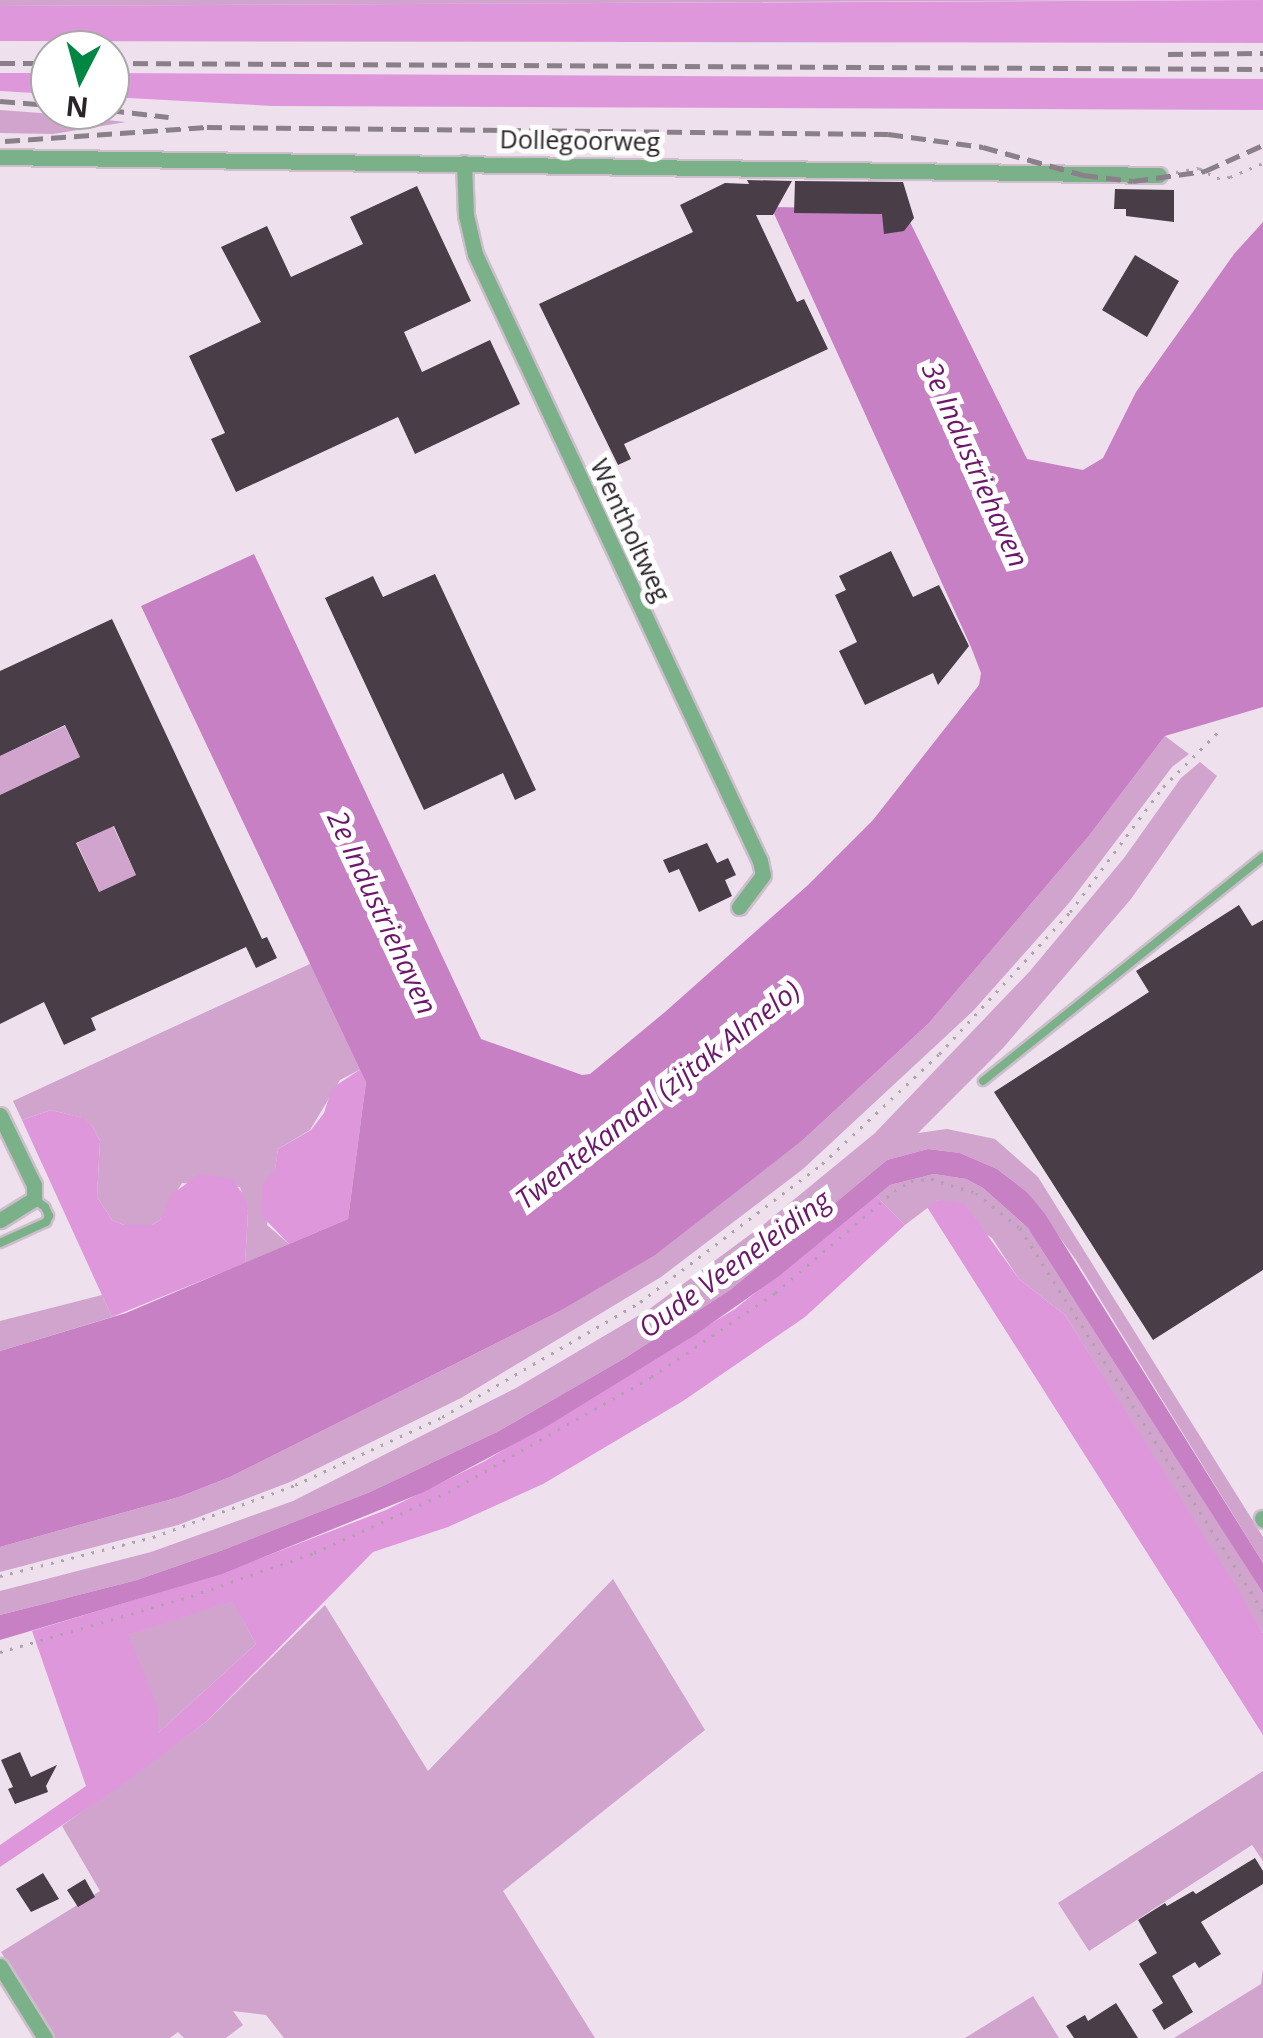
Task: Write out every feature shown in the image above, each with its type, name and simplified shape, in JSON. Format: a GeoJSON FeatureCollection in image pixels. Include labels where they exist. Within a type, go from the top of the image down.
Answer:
{"type":"FeatureCollection","features":[{"type":"Feature","properties":{"kind":"street","name":"Dollegoorweg"},"geometry":{"type":"LineString","coordinates":[[0,157],[1159,175]]}},
{"type":"Feature","properties":{"kind":"street","name":"Wentholtweg"},"geometry":{"type":"LineString","coordinates":[[464,164],[466,215],[474,254],[760,861],[763,874],[739,906]]}},
{"type":"Feature","properties":{"kind":"street"},"geometry":{"type":"LineString","coordinates":[[0,1114],[34,1185],[34,1199],[0,1220]]}},
{"type":"Feature","properties":{"kind":"street"},"geometry":{"type":"LineString","coordinates":[[0,1966],[39,2036]]}},
{"type":"Feature","properties":{"kind":"lane"},"geometry":{"type":"LineString","coordinates":[[984,1082],[1263,856]]}},
{"type":"Feature","properties":{"kind":"lane"},"geometry":{"type":"LineString","coordinates":[[0,1243],[46,1222],[49,1216],[45,1206],[34,1199]]}},
{"type":"Feature","properties":{"kind":"path"},"geometry":{"type":"LineString","coordinates":[[1159,175],[1194,167],[1218,178],[1230,178],[1263,163]]}},
{"type":"Feature","properties":{"kind":"path"},"geometry":{"type":"LineString","coordinates":[[0,1576],[184,1526],[360,1457],[510,1381],[640,1302],[822,1164],[939,1054],[1070,912],[1162,786],[1220,730]]}},
{"type":"Feature","properties":{"kind":"path"},"geometry":{"type":"LineString","coordinates":[[0,1652],[191,1596],[278,1565],[366,1532],[448,1492],[651,1377],[774,1293],[894,1191],[911,1182],[931,1179],[976,1193],[1020,1228],[1263,1611]]}},
{"type":"Feature","properties":{"kind":"shaded area"},"geometry":{"type":"Polygon","coordinates":[[[0,0],[1174,0],[0,6],[0,0]]]}},
{"type":"Feature","properties":{"kind":"shaded area"},"geometry":{"type":"Polygon","coordinates":[[[1263,0],[1263,43],[130,41],[130,30],[30,30],[30,41],[0,41],[0,6],[1263,0]]]}},
{"type":"Feature","properties":{"kind":"shaded area"},"geometry":{"type":"Polygon","coordinates":[[[0,73],[30,73],[30,93],[0,91],[0,73]]]}},
{"type":"Feature","properties":{"kind":"shaded area"},"geometry":{"type":"Polygon","coordinates":[[[130,73],[1263,79],[1263,110],[272,106],[130,98],[130,73]]]}},
{"type":"Feature","properties":{"kind":"shaded area"},"geometry":{"type":"Polygon","coordinates":[[[0,110],[30,112],[30,130],[77,130],[53,134],[0,133],[0,110]]]}},
{"type":"Feature","properties":{"kind":"shaded area"},"geometry":{"type":"Polygon","coordinates":[[[65,726],[80,757],[0,795],[0,756],[65,726]]]}},
{"type":"Feature","properties":{"kind":"shaded area"},"geometry":{"type":"Polygon","coordinates":[[[1165,736],[1189,754],[1172,767],[1069,903],[973,1011],[803,1169],[661,1277],[461,1398],[290,1482],[178,1525],[0,1572],[0,1547],[179,1497],[230,1477],[558,1312],[804,1139],[929,1023],[1088,837],[1165,736]]]}},
{"type":"Feature","properties":{"kind":"shaded area"},"geometry":{"type":"Polygon","coordinates":[[[1200,762],[1217,776],[1131,899],[1003,1048],[918,1133],[947,1129],[995,1139],[1038,1177],[1263,1537],[1263,1563],[1076,1260],[1027,1192],[997,1169],[960,1153],[928,1149],[887,1160],[730,1290],[625,1358],[497,1432],[370,1492],[223,1550],[137,1580],[0,1615],[0,1591],[151,1552],[293,1501],[516,1388],[648,1310],[763,1225],[875,1133],[1030,971],[1124,858],[1181,778],[1200,762]]]}},
{"type":"Feature","properties":{"kind":"shaded area"},"geometry":{"type":"Polygon","coordinates":[[[113,826],[136,875],[99,892],[77,843],[113,826]]]}},
{"type":"Feature","properties":{"kind":"shaded area"},"geometry":{"type":"Polygon","coordinates":[[[312,963],[361,1069],[340,1080],[310,1130],[278,1149],[267,1225],[289,1244],[245,1263],[248,1212],[240,1187],[182,1183],[160,1220],[152,1225],[124,1225],[112,1220],[97,1197],[100,1141],[93,1127],[82,1118],[51,1110],[22,1120],[13,1101],[312,963]]]}},
{"type":"Feature","properties":{"kind":"shaded area"},"geometry":{"type":"Polygon","coordinates":[[[361,1069],[366,1082],[348,1219],[289,1244],[261,1215],[263,1184],[275,1169],[278,1149],[311,1130],[324,1113],[332,1088],[361,1069]]]}},
{"type":"Feature","properties":{"kind":"shaded area"},"geometry":{"type":"Polygon","coordinates":[[[51,1110],[83,1118],[93,1127],[100,1141],[97,1197],[112,1220],[124,1225],[152,1225],[160,1220],[172,1194],[200,1174],[232,1179],[245,1197],[248,1212],[245,1263],[112,1317],[22,1120],[51,1110]]]}},
{"type":"Feature","properties":{"kind":"shaded area"},"geometry":{"type":"Polygon","coordinates":[[[934,1174],[966,1179],[983,1188],[1028,1228],[1055,1264],[1263,1593],[1263,1633],[1065,1315],[1019,1279],[992,1238],[938,1200],[905,1225],[876,1196],[890,1185],[934,1174]]]}},
{"type":"Feature","properties":{"kind":"shaded area"},"geometry":{"type":"Polygon","coordinates":[[[876,1196],[905,1225],[805,1317],[683,1401],[543,1484],[448,1527],[373,1552],[206,1722],[0,1867],[0,1845],[86,1786],[32,1631],[222,1573],[386,1510],[485,1461],[735,1309],[876,1196]],[[232,1601],[128,1635],[158,1707],[158,1733],[256,1644],[232,1601]]]}},
{"type":"Feature","properties":{"kind":"shaded area"},"geometry":{"type":"Polygon","coordinates":[[[938,1200],[965,1204],[1019,1279],[1065,1315],[1238,1590],[1263,1633],[1263,1735],[927,1207],[938,1200]]]}},
{"type":"Feature","properties":{"kind":"shaded area"},"geometry":{"type":"Polygon","coordinates":[[[102,1295],[112,1317],[0,1351],[0,1321],[102,1295]]]}},
{"type":"Feature","properties":{"kind":"shaded area"},"geometry":{"type":"Polygon","coordinates":[[[613,1579],[705,1730],[503,1891],[595,2038],[284,2038],[266,2015],[233,2011],[243,2025],[226,2038],[184,2038],[178,2032],[170,2038],[55,2038],[1,1952],[100,1891],[62,1826],[206,1722],[325,1605],[428,1771],[613,1579]]]}},
{"type":"Feature","properties":{"kind":"shaded area"},"geometry":{"type":"Polygon","coordinates":[[[232,1600],[256,1644],[157,1734],[127,1635],[232,1600]]]}},
{"type":"Feature","properties":{"kind":"shaded area"},"geometry":{"type":"Polygon","coordinates":[[[1263,1771],[1263,1861],[1252,1845],[1089,1951],[1058,1903],[1263,1771]]]}},
{"type":"Feature","properties":{"kind":"shaded area"},"geometry":{"type":"Polygon","coordinates":[[[1263,1968],[1263,2038],[1174,2038],[1261,1984],[1263,1968]]]}},
{"type":"Feature","properties":{"kind":"shaded area"},"geometry":{"type":"Polygon","coordinates":[[[1033,1996],[1059,2038],[965,2038],[1033,1996]]]}},
{"type":"Feature","properties":{"kind":"water"},"geometry":{"type":"Polygon","coordinates":[[[771,207],[899,209],[908,218],[1027,459],[1083,470],[1103,458],[1136,392],[1234,254],[1263,222],[1263,707],[1165,736],[1088,837],[929,1023],[804,1139],[655,1255],[558,1312],[230,1477],[179,1497],[0,1547],[0,1351],[126,1313],[348,1219],[366,1082],[141,606],[254,554],[481,1039],[582,1075],[590,1074],[665,1012],[808,885],[873,820],[979,685],[981,673],[971,647],[771,207]]]}},
{"type":"Feature","properties":{"kind":"water"},"geometry":{"type":"Polygon","coordinates":[[[928,1149],[960,1153],[997,1169],[1027,1192],[1045,1214],[1263,1563],[1263,1593],[1028,1228],[983,1188],[966,1179],[934,1174],[890,1185],[779,1276],[695,1335],[546,1427],[424,1492],[222,1574],[0,1640],[0,1615],[137,1580],[223,1550],[370,1492],[497,1432],[625,1358],[730,1290],[887,1160],[928,1149]]]}},
{"type":"Feature","properties":{"kind":"building"},"geometry":{"type":"Polygon","coordinates":[[[747,180],[792,181],[773,215],[756,215],[797,302],[804,299],[828,349],[624,444],[631,459],[618,465],[539,304],[693,232],[680,205],[725,183],[749,184],[747,180]]]}},
{"type":"Feature","properties":{"kind":"building"},"geometry":{"type":"Polygon","coordinates":[[[795,181],[903,182],[914,218],[904,231],[884,234],[882,214],[794,213],[795,181]]]}},
{"type":"Feature","properties":{"kind":"building"},"geometry":{"type":"Polygon","coordinates":[[[417,186],[471,301],[404,332],[422,372],[490,340],[520,404],[415,454],[398,417],[236,492],[211,439],[225,433],[189,356],[261,322],[221,247],[267,226],[291,277],[363,244],[350,217],[417,186]]]}},
{"type":"Feature","properties":{"kind":"building"},"geometry":{"type":"Polygon","coordinates":[[[1115,189],[1174,190],[1174,222],[1126,216],[1126,209],[1114,209],[1115,189]]]}},
{"type":"Feature","properties":{"kind":"building"},"geometry":{"type":"Polygon","coordinates":[[[1135,255],[1179,281],[1147,337],[1102,310],[1135,255]]]}},
{"type":"Feature","properties":{"kind":"building"},"geometry":{"type":"Polygon","coordinates":[[[891,551],[913,597],[939,585],[969,646],[938,685],[933,673],[865,705],[839,651],[857,642],[835,595],[846,590],[839,576],[891,551]]]}},
{"type":"Feature","properties":{"kind":"building"},"geometry":{"type":"Polygon","coordinates":[[[435,574],[536,790],[515,800],[503,773],[424,810],[325,598],[373,576],[383,597],[435,574]]]}},
{"type":"Feature","properties":{"kind":"building"},"geometry":{"type":"Polygon","coordinates":[[[112,619],[262,939],[267,937],[277,958],[256,968],[246,947],[91,1018],[96,1030],[64,1045],[44,1002],[0,1024],[0,795],[80,757],[65,725],[0,756],[0,671],[112,619]],[[114,826],[76,843],[99,892],[136,875],[114,826]]]}},
{"type":"Feature","properties":{"kind":"building"},"geometry":{"type":"Polygon","coordinates":[[[707,843],[717,863],[728,858],[736,875],[725,880],[732,896],[699,912],[679,869],[669,873],[663,860],[707,843]]]}},
{"type":"Feature","properties":{"kind":"building"},"geometry":{"type":"Polygon","coordinates":[[[1239,905],[1252,926],[1263,920],[1263,1270],[1153,1340],[994,1092],[1149,992],[1136,971],[1239,905]]]}},
{"type":"Feature","properties":{"kind":"building"},"geometry":{"type":"Polygon","coordinates":[[[20,1752],[31,1777],[57,1765],[46,1786],[48,1792],[15,1804],[8,1789],[13,1787],[1,1760],[20,1752]]]}},
{"type":"Feature","properties":{"kind":"building"},"geometry":{"type":"Polygon","coordinates":[[[1255,1858],[1263,1871],[1263,1884],[1201,1922],[1221,1954],[1199,1968],[1195,1962],[1172,1976],[1193,2012],[1164,2030],[1152,2010],[1163,2003],[1139,1964],[1157,1953],[1138,1920],[1165,1903],[1167,1906],[1193,1891],[1196,1894],[1255,1858]]]}},
{"type":"Feature","properties":{"kind":"building"},"geometry":{"type":"Polygon","coordinates":[[[43,1873],[59,1899],[31,1912],[16,1889],[43,1873]]]}},
{"type":"Feature","properties":{"kind":"building"},"geometry":{"type":"Polygon","coordinates":[[[85,1879],[95,1897],[78,1907],[67,1890],[85,1879]]]}},
{"type":"Feature","properties":{"kind":"building"},"geometry":{"type":"Polygon","coordinates":[[[1116,2003],[1138,2038],[1074,2038],[1066,2026],[1085,2015],[1088,2021],[1116,2003]]]}},
{"type":"Feature","properties":{"kind":"railway"},"geometry":{"type":"LineString","coordinates":[[1168,54],[1263,53]]}},
{"type":"Feature","properties":{"kind":"railway"},"geometry":{"type":"LineString","coordinates":[[0,63],[30,63]]}},
{"type":"Feature","properties":{"kind":"railway"},"geometry":{"type":"LineString","coordinates":[[130,63],[1263,69]]}},
{"type":"Feature","properties":{"kind":"railway"},"geometry":{"type":"LineString","coordinates":[[0,101],[30,103]]}},
{"type":"Feature","properties":{"kind":"railway"},"geometry":{"type":"LineString","coordinates":[[130,112],[169,117]]}},
{"type":"Feature","properties":{"kind":"railway"},"geometry":{"type":"LineString","coordinates":[[5,141],[207,127],[888,134],[983,147],[1083,175],[1133,181],[1205,171],[1263,145]]}},
{"type":"Feature","properties":{"kind":"water label","name":"3e Industriehaven"},"geometry":{"type":"Point","coordinates":[976,464]}},
{"type":"Feature","properties":{"kind":"water label","name":"2e Industriehaven"},"geometry":{"type":"Point","coordinates":[383,912]}},
{"type":"Feature","properties":{"kind":"water label","name":"Twentekanaal (zijtak Almelo)"},"geometry":{"type":"Point","coordinates":[657,1094]}},
{"type":"Feature","properties":{"kind":"water label","name":"Oude Veeneleiding"},"geometry":{"type":"Point","coordinates":[734,1263]}}]}
